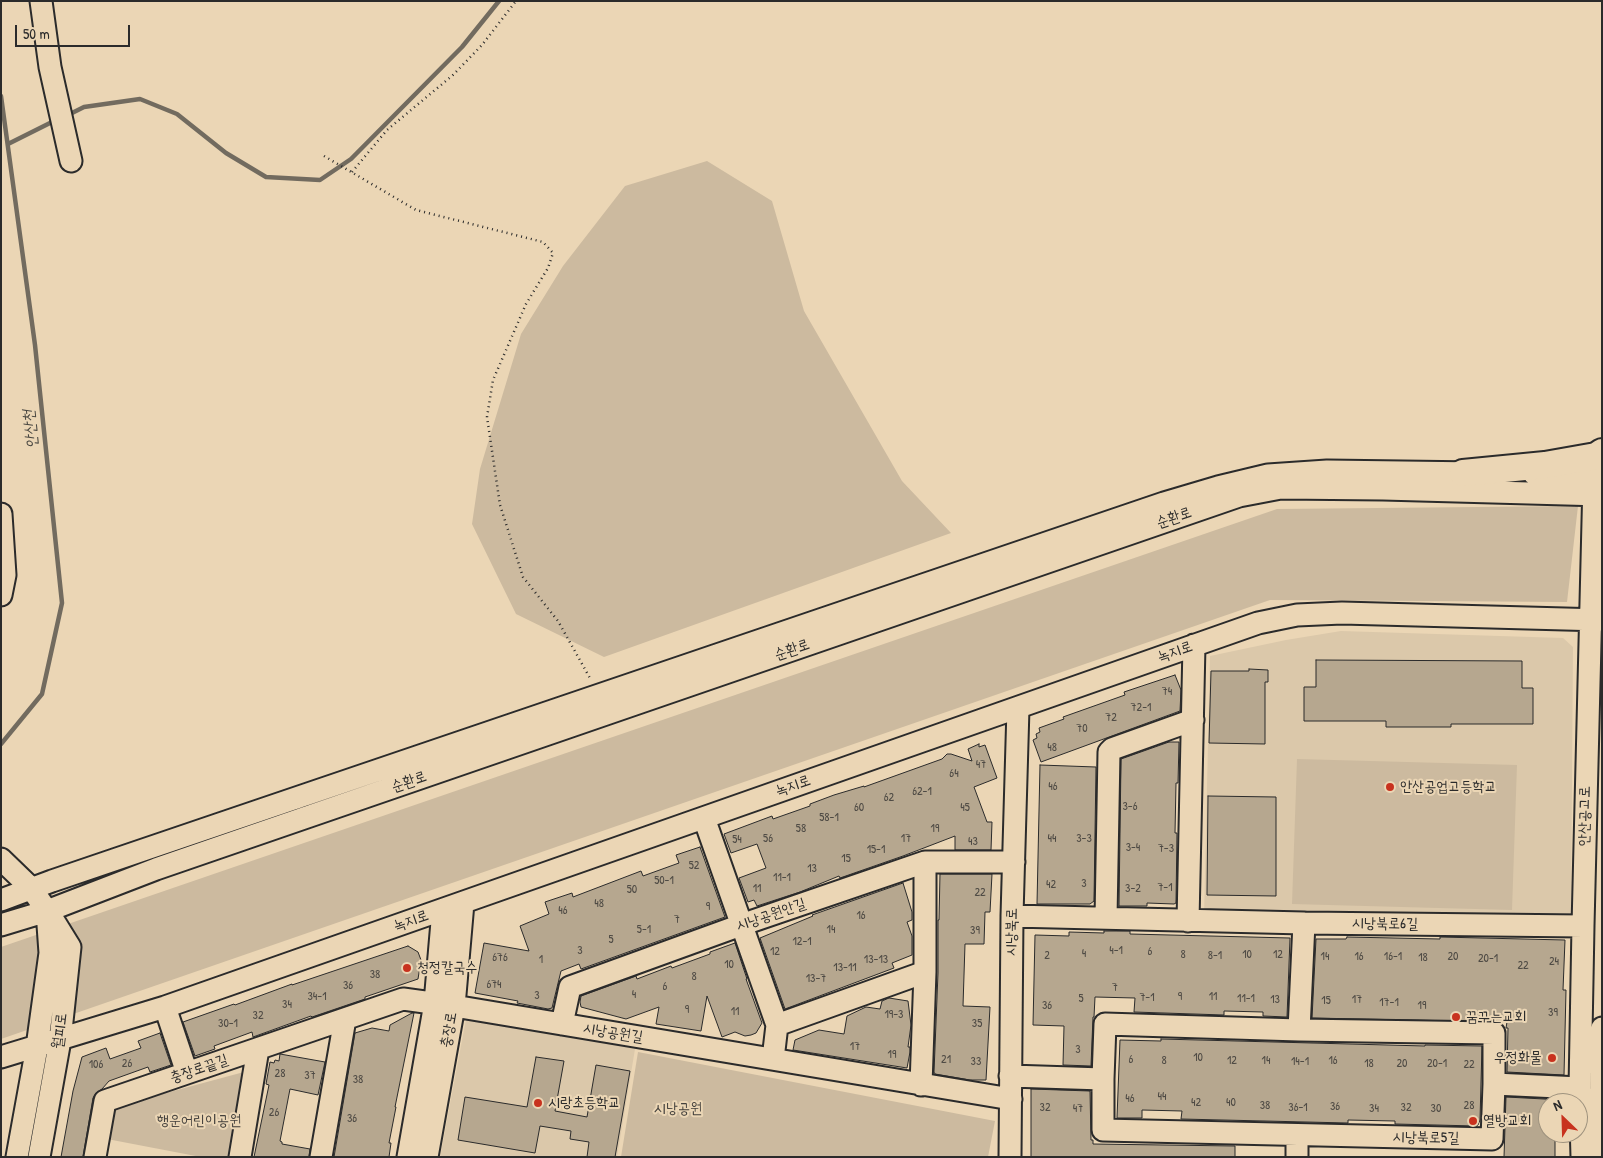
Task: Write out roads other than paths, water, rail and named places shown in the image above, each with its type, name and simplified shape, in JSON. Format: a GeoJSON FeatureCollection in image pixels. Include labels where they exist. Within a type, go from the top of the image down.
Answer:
{"type":"FeatureCollection","features":[{"type":"Feature","properties":{"kind":"main road"},"geometry":{"type":"LineString","coordinates":[[1463,473],[1545,465],[1596,456],[1599,479]]}},
{"type":"Feature","properties":{"kind":"street"},"geometry":{"type":"LineString","coordinates":[[41,1],[50,67],[71,160]]}},
{"type":"Feature","properties":{"kind":"street","name":"순환로"},"geometry":{"type":"LineString","coordinates":[[1,900],[31,888],[1146,509],[1218,487],[1268,475],[1317,472],[1463,473]]}},
{"type":"Feature","properties":{"kind":"street","name":"안산공고로"},"geometry":{"type":"LineString","coordinates":[[1582,1157],[1580,1088],[1582,926],[1596,619],[1599,479]]}},
{"type":"Feature","properties":{"kind":"street","name":"순환로"},"geometry":{"type":"LineString","coordinates":[[1,924],[47,911],[156,869],[1239,496],[1281,488],[1599,479]]}},
{"type":"Feature","properties":{"kind":"street"},"geometry":{"type":"LineString","coordinates":[[1,514],[5,575],[1,595]]}},
{"type":"Feature","properties":{"kind":"street","name":"녹지로"},"geometry":{"type":"LineString","coordinates":[[1,1057],[165,1007],[1258,623],[1297,615],[1342,613],[1596,619]]}},
{"type":"Feature","properties":{"kind":"street"},"geometry":{"type":"LineString","coordinates":[[1188,920],[1194,645]]}},
{"type":"Feature","properties":{"kind":"street","name":"시낭북로"},"geometry":{"type":"LineString","coordinates":[[1010,1157],[1012,916],[1018,708]]}},
{"type":"Feature","properties":{"kind":"street"},"geometry":{"type":"LineString","coordinates":[[1106,918],[1109,752],[1112,749],[1193,720]]}},
{"type":"Feature","properties":{"kind":"street"},"geometry":{"type":"LineString","coordinates":[[704,818],[777,1025],[773,1059]]}},
{"type":"Feature","properties":{"kind":"street","name":"월피로"},"geometry":{"type":"LineString","coordinates":[[1,858],[31,888],[70,947],[60,1040],[38,1157]]}},
{"type":"Feature","properties":{"kind":"street"},"geometry":{"type":"LineString","coordinates":[[921,1085],[925,972],[925,862]]}},
{"type":"Feature","properties":{"kind":"street","name":"시낭공원안길"},"geometry":{"type":"LineString","coordinates":[[562,1024],[570,987],[741,925],[925,862],[1014,862]]}},
{"type":"Feature","properties":{"kind":"street","name":"충장로"},"geometry":{"type":"LineString","coordinates":[[408,1157],[444,1004],[463,903]]}},
{"type":"Feature","properties":{"kind":"street","name":"충장로"},"geometry":{"type":"LineString","coordinates":[[427,1157],[444,1004],[443,910]]}},
{"type":"Feature","properties":{"kind":"street","name":"월피로"},"geometry":{"type":"LineString","coordinates":[[17,1157],[37,1047],[50,953],[47,911]]}},
{"type":"Feature","properties":{"kind":"street","name":"시낭북로6길"},"geometry":{"type":"LineString","coordinates":[[1012,916],[1304,923],[1582,926]]}},
{"type":"Feature","properties":{"kind":"street"},"geometry":{"type":"LineString","coordinates":[[1299,1030],[1304,923]]}},
{"type":"Feature","properties":{"kind":"street"},"geometry":{"type":"LineString","coordinates":[[777,1025],[925,972]]}},
{"type":"Feature","properties":{"kind":"street","name":"충장로끝길"},"geometry":{"type":"LineString","coordinates":[[95,1157],[105,1101],[403,999],[444,1004]]}},
{"type":"Feature","properties":{"kind":"street","name":"시낭공원길"},"geometry":{"type":"LineString","coordinates":[[444,1004],[1011,1099]]}},
{"type":"Feature","properties":{"kind":"street"},"geometry":{"type":"LineString","coordinates":[[165,1007],[187,1073]]}},
{"type":"Feature","properties":{"kind":"street"},"geometry":{"type":"LineString","coordinates":[[321,1157],[345,1019]]}},
{"type":"Feature","properties":{"kind":"street","name":"시낭북로5길"},"geometry":{"type":"LineString","coordinates":[[1105,1024],[1299,1030],[1494,1033],[1492,1139],[1103,1130],[1105,1024]]}},
{"type":"Feature","properties":{"kind":"street"},"geometry":{"type":"LineString","coordinates":[[1600,1157],[1602,1028]]}},
{"type":"Feature","properties":{"kind":"street"},"geometry":{"type":"LineString","coordinates":[[240,1157],[258,1048]]}},
{"type":"Feature","properties":{"kind":"street"},"geometry":{"type":"LineString","coordinates":[[1010,1076],[1103,1078]]}},
{"type":"Feature","properties":{"kind":"street"},"geometry":{"type":"LineString","coordinates":[[1494,1084],[1580,1088]]}},
{"type":"Feature","properties":{"kind":"street"},"geometry":{"type":"LineString","coordinates":[[1296,1157],[1297,1135]]}},
{"type":"Feature","properties":{"kind":"waterway"},"geometry":{"type":"LineString","coordinates":[[66,116],[84,107],[140,99],[177,114],[226,153],[266,177],[320,180],[351,159],[462,47],[499,1]]}},
{"type":"Feature","properties":{"kind":"waterway","name":"안산천"},"geometry":{"type":"LineString","coordinates":[[1,96],[35,345],[62,603],[42,694],[1,744]]}},
{"type":"Feature","properties":{"kind":"waterway"},"geometry":{"type":"LineString","coordinates":[[8,144],[56,120]]}},
{"type":"Feature","properties":{"kind":"place","name":"안산공업고등학교"},"geometry":{"type":"Point","coordinates":[1390,787]}},
{"type":"Feature","properties":{"kind":"place","name":"청정칼국수"},"geometry":{"type":"Point","coordinates":[407,968]}},
{"type":"Feature","properties":{"kind":"place","name":"꿈꾸는교회"},"geometry":{"type":"Point","coordinates":[1456,1017]}},
{"type":"Feature","properties":{"kind":"place","name":"우정화물"},"geometry":{"type":"Point","coordinates":[1552,1058]}},
{"type":"Feature","properties":{"kind":"place","name":"시랑초등학교"},"geometry":{"type":"Point","coordinates":[538,1103]}},
{"type":"Feature","properties":{"kind":"place","name":"열방교회"},"geometry":{"type":"Point","coordinates":[1473,1121]}},
{"type":"Feature","properties":{"kind":"park label","name":"시낭공원"},"geometry":{"type":"Point","coordinates":[678,1109]}},
{"type":"Feature","properties":{"kind":"park label","name":"행운어린이공원"},"geometry":{"type":"Point","coordinates":[199,1121]}}]}
